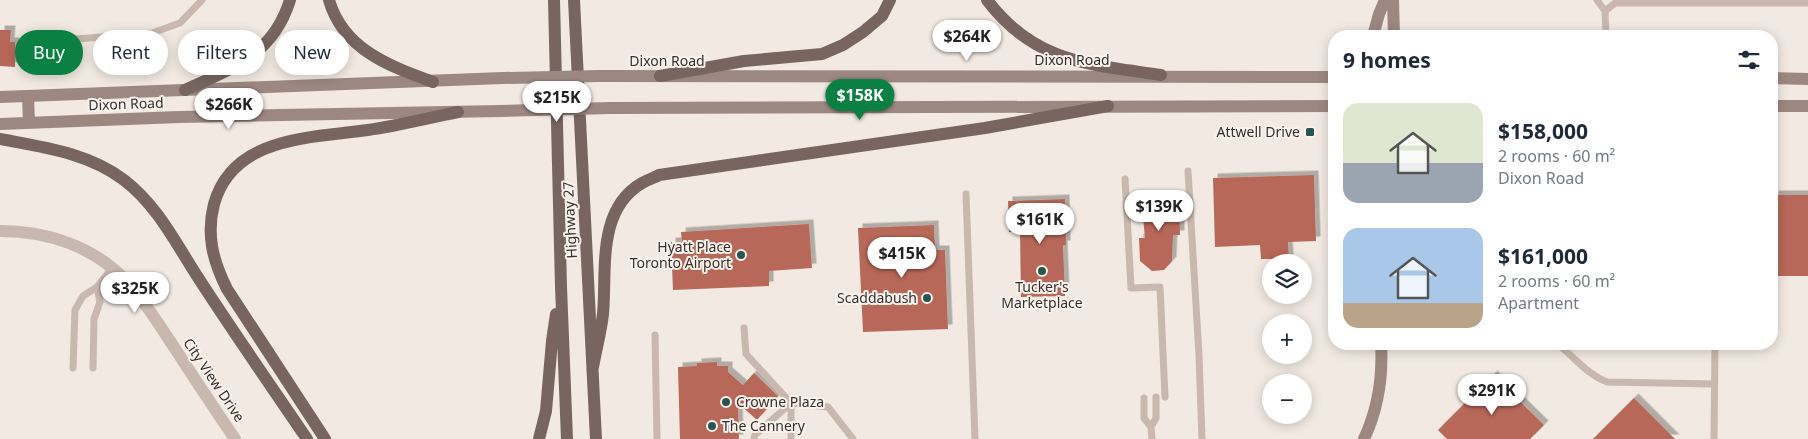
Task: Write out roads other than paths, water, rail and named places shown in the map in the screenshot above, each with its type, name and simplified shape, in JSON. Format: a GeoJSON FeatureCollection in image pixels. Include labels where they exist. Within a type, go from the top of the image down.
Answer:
{"type":"FeatureCollection","features":[{"type":"Feature","properties":{"kind":"main road"},"geometry":{"type":"LineString","coordinates":[[185,90],[250,59],[268,42],[283,21],[290,0]]}},
{"type":"Feature","properties":{"kind":"main road"},"geometry":{"type":"LineString","coordinates":[[329,0],[341,26],[366,52],[398,70],[432,82]]}},
{"type":"Feature","properties":{"kind":"main road","name":"Highway 27"},"geometry":{"type":"LineString","coordinates":[[554,0],[567,439]]}},
{"type":"Feature","properties":{"kind":"main road","name":"Highway 27"},"geometry":{"type":"LineString","coordinates":[[574,0],[596,439]]}},
{"type":"Feature","properties":{"kind":"main road"},"geometry":{"type":"LineString","coordinates":[[660,76],[744,61],[822,54],[843,45],[863,32],[882,16],[890,0]]}},
{"type":"Feature","properties":{"kind":"main road"},"geometry":{"type":"LineString","coordinates":[[987,0],[998,15],[1019,35],[1040,48],[1069,59],[1090,64],[1161,76]]}},
{"type":"Feature","properties":{"kind":"main road"},"geometry":{"type":"LineString","coordinates":[[1375,30],[1385,0]]}},
{"type":"Feature","properties":{"kind":"main road"},"geometry":{"type":"LineString","coordinates":[[1393,0],[1394,30]]}},
{"type":"Feature","properties":{"kind":"main road","name":"Dixon Road"},"geometry":{"type":"LineString","coordinates":[[0,97],[600,76],[1328,77]]}},
{"type":"Feature","properties":{"kind":"main road"},"geometry":{"type":"LineString","coordinates":[[1778,78],[1808,78]]}},
{"type":"Feature","properties":{"kind":"main road"},"geometry":{"type":"LineString","coordinates":[[28,97],[29,123]]}},
{"type":"Feature","properties":{"kind":"main road"},"geometry":{"type":"LineString","coordinates":[[593,367],[603,314],[604,260],[611,223],[627,196],[641,184],[659,175],[985,128],[1108,106]]}},
{"type":"Feature","properties":{"kind":"main road","name":"Dixon Road"},"geometry":{"type":"LineString","coordinates":[[0,124],[179,117],[611,108],[1328,106]]}},
{"type":"Feature","properties":{"kind":"main road"},"geometry":{"type":"LineString","coordinates":[[1778,106],[1808,106]]}},
{"type":"Feature","properties":{"kind":"main road"},"geometry":{"type":"LineString","coordinates":[[325,439],[227,289],[218,271],[213,256],[210,225],[217,196],[231,170],[244,159],[271,146],[301,138],[370,130],[458,112]]}},
{"type":"Feature","properties":{"kind":"main road"},"geometry":{"type":"LineString","coordinates":[[0,139],[53,149],[93,161],[124,180],[145,199],[161,218],[199,280],[307,439]]}},
{"type":"Feature","properties":{"kind":"main road"},"geometry":{"type":"LineString","coordinates":[[539,439],[546,410],[552,341],[561,287]]}},
{"type":"Feature","properties":{"kind":"main road"},"geometry":{"type":"LineString","coordinates":[[1364,439],[1374,413],[1379,388],[1380,350]]}},
{"type":"Feature","properties":{"kind":"street","name":"City View Drive"},"geometry":{"type":"LineString","coordinates":[[0,231],[16,231],[61,240],[83,249],[112,268],[127,281],[141,298],[235,439]]}},
{"type":"Feature","properties":{"kind":"lane"},"geometry":{"type":"LineString","coordinates":[[83,38],[152,33],[180,23],[202,0]]}},
{"type":"Feature","properties":{"kind":"lane"},"geometry":{"type":"LineString","coordinates":[[1597,0],[1605,11],[1606,30]]}},
{"type":"Feature","properties":{"kind":"lane"},"geometry":{"type":"LineString","coordinates":[[1605,11],[1615,3],[1794,2],[1808,4]]}},
{"type":"Feature","properties":{"kind":"lane"},"geometry":{"type":"LineString","coordinates":[[1188,171],[1202,439]]}},
{"type":"Feature","properties":{"kind":"lane"},"geometry":{"type":"LineString","coordinates":[[1126,179],[1131,288],[1160,287],[1165,397]]}},
{"type":"Feature","properties":{"kind":"lane"},"geometry":{"type":"LineString","coordinates":[[966,194],[975,439]]}},
{"type":"Feature","properties":{"kind":"lane"},"geometry":{"type":"LineString","coordinates":[[73,368],[74,313],[83,296],[97,287],[112,268]]}},
{"type":"Feature","properties":{"kind":"lane"},"geometry":{"type":"LineString","coordinates":[[93,368],[94,319],[100,302],[97,287]]}},
{"type":"Feature","properties":{"kind":"lane"},"geometry":{"type":"LineString","coordinates":[[744,328],[746,354],[791,403],[828,407],[853,439]]}},
{"type":"Feature","properties":{"kind":"lane"},"geometry":{"type":"LineString","coordinates":[[654,335],[657,439]]}},
{"type":"Feature","properties":{"kind":"lane"},"geometry":{"type":"LineString","coordinates":[[1564,350],[1588,372],[1607,382],[1714,384]]}},
{"type":"Feature","properties":{"kind":"lane"},"geometry":{"type":"LineString","coordinates":[[1714,439],[1715,350]]}},
{"type":"Feature","properties":{"kind":"lane"},"geometry":{"type":"LineString","coordinates":[[1151,427],[1156,418],[1156,397]]}},
{"type":"Feature","properties":{"kind":"lane"},"geometry":{"type":"LineString","coordinates":[[1144,398],[1144,418],[1151,427],[1152,439]]}},
{"type":"Feature","properties":{"kind":"lane"},"geometry":{"type":"LineString","coordinates":[[754,439],[754,435],[791,403]]}},
{"type":"Feature","properties":{"kind":"lane"},"geometry":{"type":"LineString","coordinates":[[791,403],[791,439]]}},
{"type":"Feature","properties":{"kind":"place","name":"Attwell Drive"},"geometry":{"type":"Point","coordinates":[1310,132]}},
{"type":"Feature","properties":{"kind":"place","name":"Hyatt Place Toronto Airport"},"geometry":{"type":"Point","coordinates":[741,255]}},
{"type":"Feature","properties":{"kind":"place","name":"Tucker's Marketplace"},"geometry":{"type":"Point","coordinates":[1042,271]}},
{"type":"Feature","properties":{"kind":"place","name":"Scaddabush"},"geometry":{"type":"Point","coordinates":[927,298]}},
{"type":"Feature","properties":{"kind":"place","name":"Crowne Plaza"},"geometry":{"type":"Point","coordinates":[726,402]}},
{"type":"Feature","properties":{"kind":"place","name":"The Cannery"},"geometry":{"type":"Point","coordinates":[712,426]}}]}
